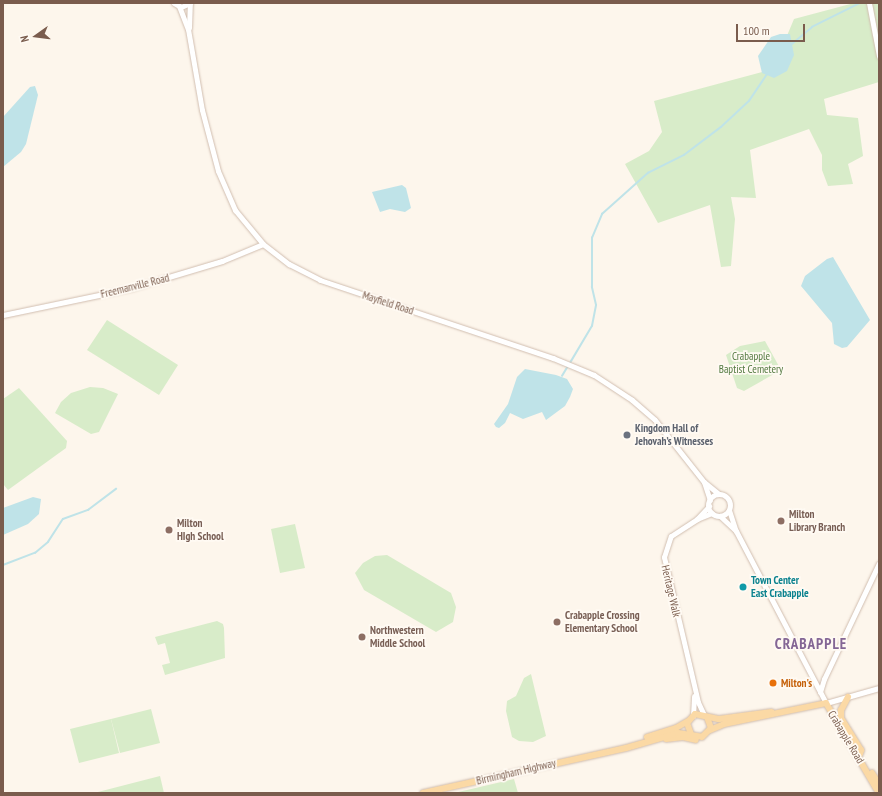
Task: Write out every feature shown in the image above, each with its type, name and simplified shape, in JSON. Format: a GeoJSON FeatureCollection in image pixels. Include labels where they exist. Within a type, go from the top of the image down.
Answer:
{"type":"FeatureCollection","features":[{"type":"Feature","properties":{"kind":"main road"},"geometry":{"type":"LineString","coordinates":[[848,697],[841,710],[841,718],[861,750],[860,754]]}},
{"type":"Feature","properties":{"kind":"main road"},"geometry":{"type":"LineString","coordinates":[[783,712],[719,719],[706,716],[693,716],[688,721],[688,729],[692,735],[702,737],[710,730],[724,724],[783,712],[826,703]]}},
{"type":"Feature","properties":{"kind":"main road","name":"Crabapple Road"},"geometry":{"type":"LineString","coordinates":[[826,703],[879,784]]}},
{"type":"Feature","properties":{"kind":"main road","name":"Crabapple Road"},"geometry":{"type":"LineString","coordinates":[[826,703],[879,793]]}},
{"type":"Feature","properties":{"kind":"main road"},"geometry":{"type":"LineString","coordinates":[[706,716],[711,723],[710,730]]}},
{"type":"Feature","properties":{"kind":"main road","name":"Birmingham Highway"},"geometry":{"type":"LineString","coordinates":[[608,751],[676,728],[688,721]]}},
{"type":"Feature","properties":{"kind":"main road","name":"Birmingham Highway"},"geometry":{"type":"LineString","coordinates":[[424,793],[608,751],[681,732],[692,735]]}},
{"type":"Feature","properties":{"kind":"main road"},"geometry":{"type":"LineString","coordinates":[[654,740],[683,737],[698,741]]}},
{"type":"Feature","properties":{"kind":"street"},"geometry":{"type":"LineString","coordinates":[[176,4],[190,3]]}},
{"type":"Feature","properties":{"kind":"street","name":"Mayfield Road"},"geometry":{"type":"LineString","coordinates":[[190,3],[188,29],[202,110],[218,172],[235,210],[263,244],[289,264],[320,280],[571,364],[606,382],[646,411],[683,452],[704,482],[719,494]]}},
{"type":"Feature","properties":{"kind":"street"},"geometry":{"type":"LineString","coordinates":[[869,3],[879,56]]}},
{"type":"Feature","properties":{"kind":"street","name":"Mayfield Road"},"geometry":{"type":"LineString","coordinates":[[176,4],[188,29]]}},
{"type":"Feature","properties":{"kind":"street","name":"Freemanville Road"},"geometry":{"type":"LineString","coordinates":[[3,315],[132,288],[209,265],[263,244]]}},
{"type":"Feature","properties":{"kind":"street","name":"Mayfield Road"},"geometry":{"type":"LineString","coordinates":[[704,482],[710,500]]}},
{"type":"Feature","properties":{"kind":"street"},"geometry":{"type":"LineString","coordinates":[[736,531],[720,516],[712,513],[709,506],[710,500],[719,494],[729,500],[729,510],[736,531],[826,703],[879,688]]}},
{"type":"Feature","properties":{"kind":"street","name":"Heritage Walk"},"geometry":{"type":"LineString","coordinates":[[697,519],[709,506]]}},
{"type":"Feature","properties":{"kind":"street"},"geometry":{"type":"LineString","coordinates":[[720,516],[729,510]]}},
{"type":"Feature","properties":{"kind":"street","name":"Heritage Walk"},"geometry":{"type":"LineString","coordinates":[[706,716],[698,702],[664,557],[666,543],[671,536],[697,519],[712,513]]}},
{"type":"Feature","properties":{"kind":"street"},"geometry":{"type":"LineString","coordinates":[[820,692],[824,679],[879,563]]}},
{"type":"Feature","properties":{"kind":"street"},"geometry":{"type":"LineString","coordinates":[[813,677],[824,679]]}},
{"type":"Feature","properties":{"kind":"street","name":"Heritage Walk"},"geometry":{"type":"LineString","coordinates":[[692,678],[694,707],[693,716]]}},
{"type":"Feature","properties":{"kind":"green space"},"geometry":{"type":"Polygon","coordinates":[[[854,3],[879,3],[879,82],[824,99],[827,115],[858,118],[863,156],[848,164],[853,184],[828,186],[822,170],[822,155],[809,129],[750,150],[756,198],[731,197],[735,219],[731,266],[721,267],[710,205],[658,223],[625,164],[649,151],[662,132],[654,101],[773,69],[794,19],[854,3]]]}},
{"type":"Feature","properties":{"kind":"green space"},"geometry":{"type":"Polygon","coordinates":[[[107,320],[178,365],[159,395],[87,350],[107,320]]]}},
{"type":"Feature","properties":{"kind":"green space","name":"Crabapple Baptist Cemetery"},"geometry":{"type":"Polygon","coordinates":[[[765,341],[781,370],[744,391],[737,388],[726,355],[740,346],[765,341]]]}},
{"type":"Feature","properties":{"kind":"green space"},"geometry":{"type":"Polygon","coordinates":[[[90,387],[103,388],[118,394],[99,432],[91,434],[55,413],[61,402],[71,393],[90,387]]]}},
{"type":"Feature","properties":{"kind":"green space"},"geometry":{"type":"Polygon","coordinates":[[[19,388],[67,441],[66,448],[8,490],[3,484],[3,399],[19,388]]]}},
{"type":"Feature","properties":{"kind":"green space"},"geometry":{"type":"Polygon","coordinates":[[[295,524],[305,568],[280,573],[271,529],[295,524]]]}},
{"type":"Feature","properties":{"kind":"green space"},"geometry":{"type":"Polygon","coordinates":[[[387,555],[451,593],[456,607],[453,622],[436,632],[364,590],[355,573],[363,563],[375,556],[387,555]]]}},
{"type":"Feature","properties":{"kind":"green space"},"geometry":{"type":"Polygon","coordinates":[[[217,621],[223,624],[224,628],[225,658],[165,675],[162,665],[170,663],[165,643],[158,645],[155,637],[217,621]]]}},
{"type":"Feature","properties":{"kind":"green space"},"geometry":{"type":"Polygon","coordinates":[[[531,674],[546,736],[533,742],[519,741],[512,737],[506,711],[507,701],[516,696],[524,678],[531,674]]]}},
{"type":"Feature","properties":{"kind":"green space"},"geometry":{"type":"Polygon","coordinates":[[[151,709],[160,743],[120,753],[111,719],[151,709]]]}},
{"type":"Feature","properties":{"kind":"green space"},"geometry":{"type":"Polygon","coordinates":[[[111,719],[119,753],[79,763],[70,729],[111,719]]]}},
{"type":"Feature","properties":{"kind":"green space"},"geometry":{"type":"Polygon","coordinates":[[[160,776],[164,793],[94,793],[160,776]]]}},
{"type":"Feature","properties":{"kind":"green space"},"geometry":{"type":"Polygon","coordinates":[[[514,779],[518,793],[454,793],[514,779]]]}},
{"type":"Feature","properties":{"kind":"water"},"geometry":{"type":"Polygon","coordinates":[[[780,34],[790,34],[794,55],[787,71],[774,78],[762,73],[758,56],[771,37],[780,34]]]}},
{"type":"Feature","properties":{"kind":"water"},"geometry":{"type":"Polygon","coordinates":[[[35,86],[38,95],[26,144],[21,152],[3,167],[3,117],[30,87],[35,86]]]}},
{"type":"Feature","properties":{"kind":"water"},"geometry":{"type":"Polygon","coordinates":[[[402,185],[406,188],[411,208],[405,212],[390,209],[380,212],[372,192],[402,185]]]}},
{"type":"Feature","properties":{"kind":"water"},"geometry":{"type":"Polygon","coordinates":[[[833,257],[870,320],[847,347],[842,348],[834,344],[832,323],[801,286],[805,276],[827,259],[833,257]]]}},
{"type":"Feature","properties":{"kind":"water"},"geometry":{"type":"Polygon","coordinates":[[[525,369],[556,375],[567,379],[573,389],[570,397],[565,406],[546,420],[542,412],[523,419],[510,413],[505,423],[499,428],[496,427],[494,424],[508,404],[517,377],[525,369]]]}},
{"type":"Feature","properties":{"kind":"water"},"geometry":{"type":"Polygon","coordinates":[[[33,497],[41,499],[39,514],[28,524],[3,535],[3,508],[33,497]]]}},
{"type":"Feature","properties":{"kind":"waterway"},"geometry":{"type":"LineString","coordinates":[[792,44],[812,27],[860,3]]}},
{"type":"Feature","properties":{"kind":"waterway"},"geometry":{"type":"LineString","coordinates":[[570,363],[592,326],[596,305],[592,287],[592,238],[602,214],[648,173],[684,155],[721,127],[749,101],[768,73]]}},
{"type":"Feature","properties":{"kind":"waterway"},"geometry":{"type":"LineString","coordinates":[[562,376],[568,366]]}},
{"type":"Feature","properties":{"kind":"waterway"},"geometry":{"type":"LineString","coordinates":[[3,565],[35,553],[48,542],[63,519],[88,510],[116,489]]}},
{"type":"Feature","properties":{"kind":"place","name":"Kingdom Hall of Jehovah’s Witnesses"},"geometry":{"type":"Point","coordinates":[627,435]}},
{"type":"Feature","properties":{"kind":"place","name":"Milton Library Branch"},"geometry":{"type":"Point","coordinates":[781,521]}},
{"type":"Feature","properties":{"kind":"place","name":"Milton HIgh School"},"geometry":{"type":"Point","coordinates":[169,530]}},
{"type":"Feature","properties":{"kind":"place","name":"Town Center East Crabapple"},"geometry":{"type":"Point","coordinates":[743,587]}},
{"type":"Feature","properties":{"kind":"place","name":"Crabapple Crossing Elementary School"},"geometry":{"type":"Point","coordinates":[557,622]}},
{"type":"Feature","properties":{"kind":"place","name":"Northwestern Middle School"},"geometry":{"type":"Point","coordinates":[362,637]}},
{"type":"Feature","properties":{"kind":"place","name":"Milton's"},"geometry":{"type":"Point","coordinates":[773,683]}},
{"type":"Feature","properties":{"kind":"district","name":"CRABAPPLE"},"geometry":{"type":"Point","coordinates":[811,644]}}]}
